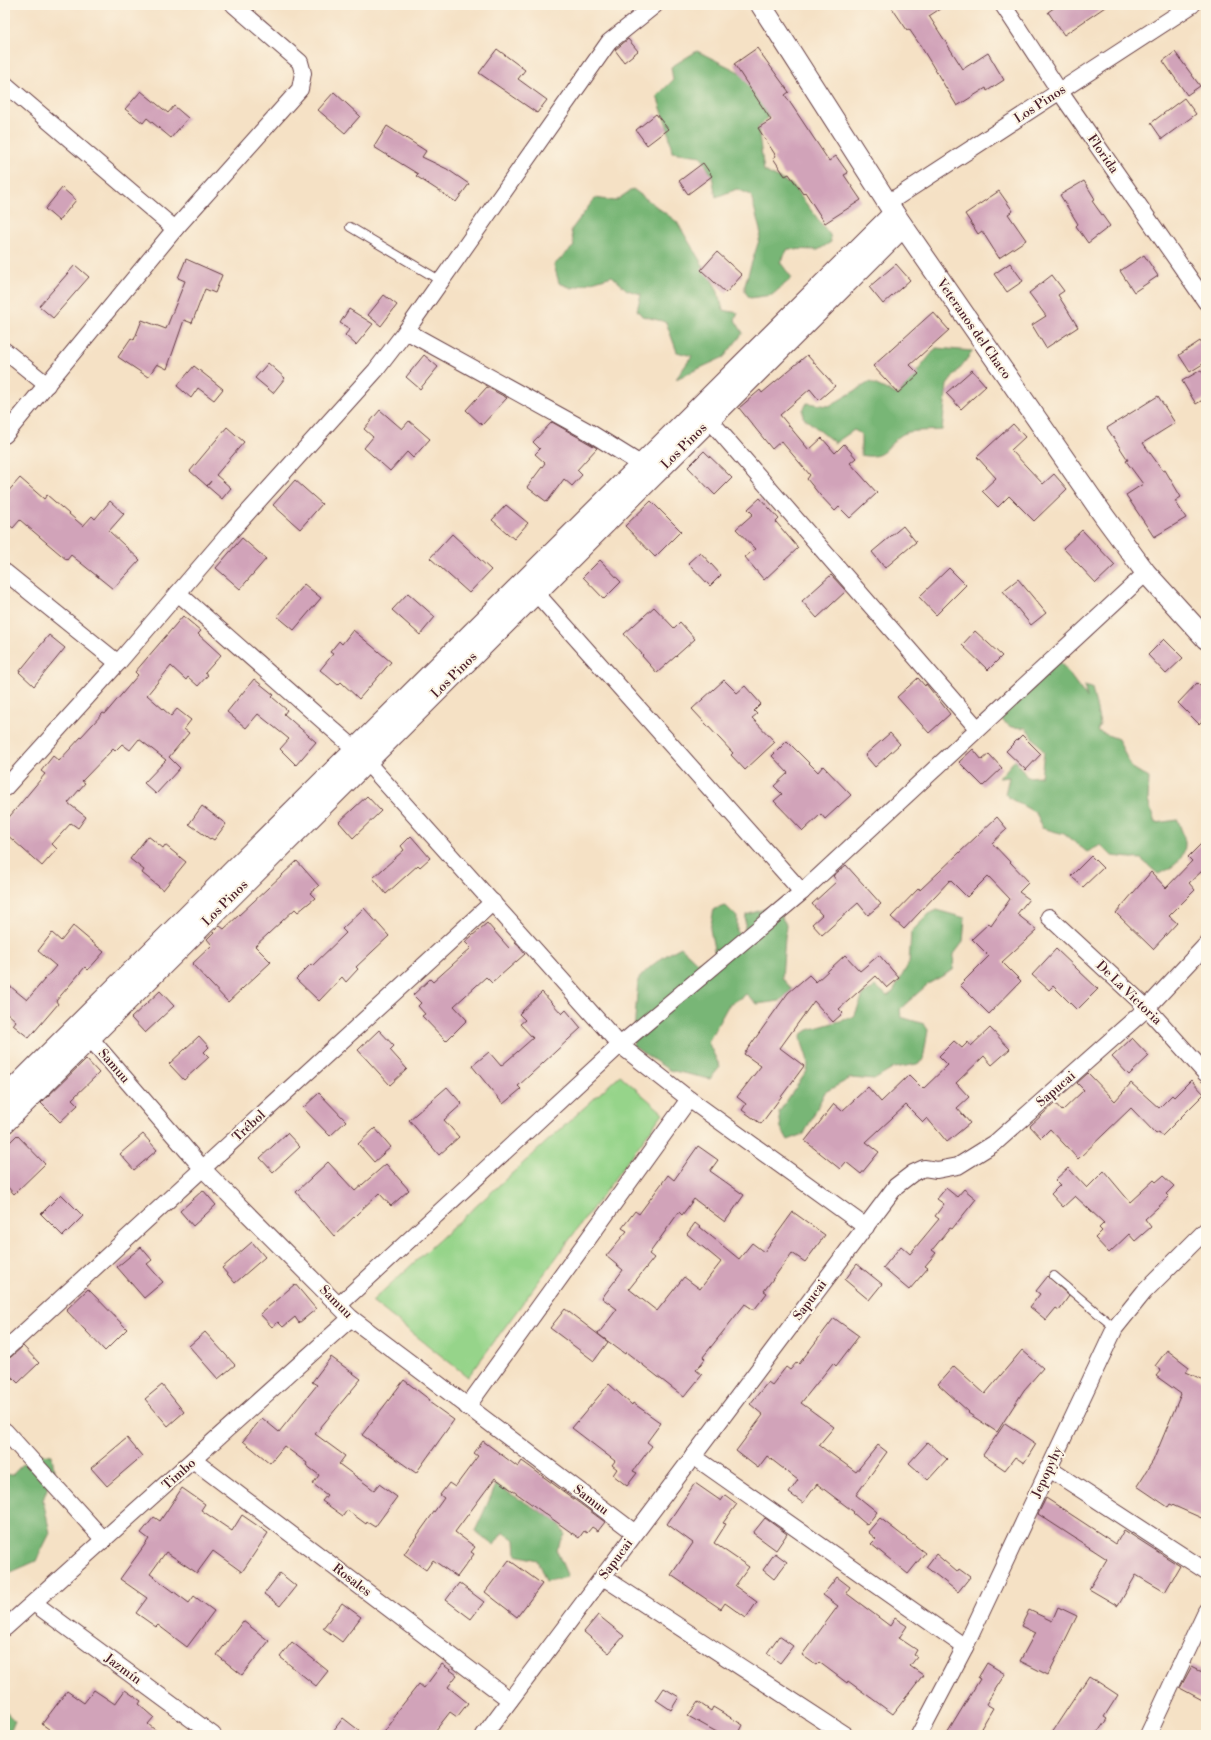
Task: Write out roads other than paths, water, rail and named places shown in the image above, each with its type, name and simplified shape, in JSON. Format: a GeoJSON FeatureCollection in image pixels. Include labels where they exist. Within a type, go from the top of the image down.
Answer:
{"type":"FeatureCollection","features":[{"type":"Feature","properties":{"kind":"street"},"geometry":{"type":"LineString","coordinates":[[5,435],[47,386],[175,228],[300,89],[303,80],[302,66],[300,62],[234,5]]}},
{"type":"Feature","properties":{"kind":"street"},"geometry":{"type":"LineString","coordinates":[[5,788],[118,663],[231,531],[376,370],[442,281],[609,42],[655,5]]}},
{"type":"Feature","properties":{"kind":"street","name":"Veteranos del Chaco"},"geometry":{"type":"LineString","coordinates":[[762,5],[895,214],[1104,516],[1146,573],[1206,639]]}},
{"type":"Feature","properties":{"kind":"street","name":"Florida"},"geometry":{"type":"LineString","coordinates":[[1003,5],[1060,92],[1206,302]]}},
{"type":"Feature","properties":{"kind":"street","name":"Los Pinos"},"geometry":{"type":"LineString","coordinates":[[5,1123],[84,1031],[361,755],[536,593],[648,469],[704,413],[895,214],[1060,92],[1192,5]]}},
{"type":"Feature","properties":{"kind":"street"},"geometry":{"type":"LineString","coordinates":[[5,84],[175,228]]}},
{"type":"Feature","properties":{"kind":"street"},"geometry":{"type":"LineString","coordinates":[[361,755],[648,469],[589,432],[406,331]]}},
{"type":"Feature","properties":{"kind":"street"},"geometry":{"type":"LineString","coordinates":[[5,351],[47,386]]}},
{"type":"Feature","properties":{"kind":"street"},"geometry":{"type":"LineString","coordinates":[[704,413],[977,728]]}},
{"type":"Feature","properties":{"kind":"street"},"geometry":{"type":"LineString","coordinates":[[5,572],[118,663]]}},
{"type":"Feature","properties":{"kind":"street"},"geometry":{"type":"LineString","coordinates":[[339,1305],[620,1045],[802,892],[977,728],[1146,573]]}},
{"type":"Feature","properties":{"kind":"street"},"geometry":{"type":"LineString","coordinates":[[178,593],[361,755],[620,1045],[689,1099],[866,1227]]}},
{"type":"Feature","properties":{"kind":"street"},"geometry":{"type":"LineString","coordinates":[[536,593],[802,892]]}},
{"type":"Feature","properties":{"kind":"street","name":"Trébol"},"geometry":{"type":"LineString","coordinates":[[5,1350],[493,902]]}},
{"type":"Feature","properties":{"kind":"street","name":"De La Victoria"},"geometry":{"type":"LineString","coordinates":[[1049,917],[1147,1008],[1206,1074]]}},
{"type":"Feature","properties":{"kind":"street","name":"Sapucai"},"geometry":{"type":"LineString","coordinates":[[484,1735],[896,1186],[913,1173],[924,1168],[937,1170],[958,1166],[995,1143],[1147,1008],[1206,945]]}},
{"type":"Feature","properties":{"kind":"street"},"geometry":{"type":"LineString","coordinates":[[5,1097],[84,1031]]}},
{"type":"Feature","properties":{"kind":"street","name":"Samuu"},"geometry":{"type":"LineString","coordinates":[[84,1031],[203,1169],[351,1318],[635,1533]]}},
{"type":"Feature","properties":{"kind":"street"},"geometry":{"type":"LineString","coordinates":[[467,1407],[689,1099]]}},
{"type":"Feature","properties":{"kind":"street","name":"Jepopyhy"},"geometry":{"type":"LineString","coordinates":[[919,1735],[965,1647],[1115,1328],[1144,1292],[1206,1230]]}},
{"type":"Feature","properties":{"kind":"street","name":"Timbo"},"geometry":{"type":"LineString","coordinates":[[5,1628],[351,1318]]}},
{"type":"Feature","properties":{"kind":"street"},"geometry":{"type":"LineString","coordinates":[[5,1431],[104,1540]]}},
{"type":"Feature","properties":{"kind":"street"},"geometry":{"type":"LineString","coordinates":[[693,1456],[965,1647]]}},
{"type":"Feature","properties":{"kind":"street","name":"Rosales"},"geometry":{"type":"LineString","coordinates":[[194,1460],[510,1700]]}},
{"type":"Feature","properties":{"kind":"street"},"geometry":{"type":"LineString","coordinates":[[1048,1468],[1206,1571]]}},
{"type":"Feature","properties":{"kind":"street"},"geometry":{"type":"LineString","coordinates":[[603,1576],[845,1735]]}},
{"type":"Feature","properties":{"kind":"street","name":"Jazmín"},"geometry":{"type":"LineString","coordinates":[[34,1603],[213,1735]]}},
{"type":"Feature","properties":{"kind":"street"},"geometry":{"type":"LineString","coordinates":[[1148,1735],[1206,1611]]}},
{"type":"Feature","properties":{"kind":"lane"},"geometry":{"type":"LineString","coordinates":[[350,227],[442,281]]}},
{"type":"Feature","properties":{"kind":"lane"},"geometry":{"type":"LineString","coordinates":[[1054,1276],[1115,1328]]}}]}
